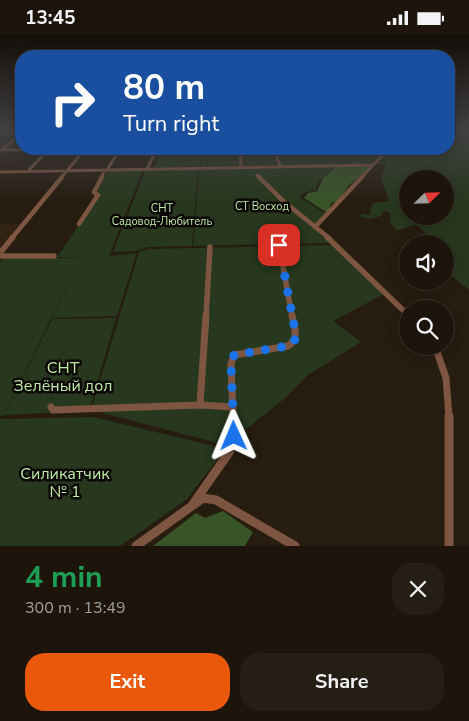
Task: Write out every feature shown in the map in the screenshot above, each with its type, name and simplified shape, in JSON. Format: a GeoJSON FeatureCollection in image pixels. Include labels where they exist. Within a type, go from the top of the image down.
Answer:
{"type":"FeatureCollection","features":[{"type":"Feature","properties":{"kind":"street"},"geometry":{"type":"LineString","coordinates":[[28,171],[43,155]]}},
{"type":"Feature","properties":{"kind":"street"},"geometry":{"type":"LineString","coordinates":[[0,254],[80,155]]}},
{"type":"Feature","properties":{"kind":"street"},"geometry":{"type":"LineString","coordinates":[[79,223],[98,195],[94,191],[116,155]]}},
{"type":"Feature","properties":{"kind":"street"},"geometry":{"type":"LineString","coordinates":[[147,169],[154,155]]}},
{"type":"Feature","properties":{"kind":"street"},"geometry":{"type":"LineString","coordinates":[[240,155],[241,167]]}},
{"type":"Feature","properties":{"kind":"street"},"geometry":{"type":"LineString","coordinates":[[276,155],[280,166]]}},
{"type":"Feature","properties":{"kind":"street"},"geometry":{"type":"LineString","coordinates":[[316,227],[382,155]]}},
{"type":"Feature","properties":{"kind":"street"},"geometry":{"type":"LineString","coordinates":[[0,171],[373,165]]}},
{"type":"Feature","properties":{"kind":"street"},"geometry":{"type":"LineString","coordinates":[[257,175],[282,200],[316,227],[399,306]]}},
{"type":"Feature","properties":{"kind":"street"},"geometry":{"type":"LineString","coordinates":[[193,504],[230,451],[234,436],[231,364],[234,355],[288,346],[294,342],[296,336],[279,245]]}},
{"type":"Feature","properties":{"kind":"street"},"geometry":{"type":"LineString","coordinates":[[200,405],[210,247]]}},
{"type":"Feature","properties":{"kind":"street"},"geometry":{"type":"LineString","coordinates":[[0,254],[54,256]]}},
{"type":"Feature","properties":{"kind":"street"},"geometry":{"type":"LineString","coordinates":[[440,355],[443,362],[448,397],[448,481],[451,524],[449,546]]}},
{"type":"Feature","properties":{"kind":"street"},"geometry":{"type":"LineString","coordinates":[[51,407],[53,409],[200,405],[233,407]]}},
{"type":"Feature","properties":{"kind":"street"},"geometry":{"type":"LineString","coordinates":[[136,546],[203,498],[216,500],[295,546]]}},
{"type":"Feature","properties":{"kind":"shaded area"},"geometry":{"type":"Polygon","coordinates":[[[0,224],[23,224],[0,253],[0,224]]]}},
{"type":"Feature","properties":{"kind":"green space"},"geometry":{"type":"Polygon","coordinates":[[[158,155],[208,155],[207,166],[154,168],[158,155]]]}},
{"type":"Feature","properties":{"kind":"green space"},"geometry":{"type":"Polygon","coordinates":[[[209,155],[275,155],[278,165],[208,166],[209,155]]]}},
{"type":"Feature","properties":{"kind":"green space"},"geometry":{"type":"Polygon","coordinates":[[[277,155],[469,155],[469,290],[454,278],[454,235],[427,235],[420,227],[414,225],[397,231],[390,222],[391,214],[387,211],[383,212],[381,216],[370,219],[361,217],[361,214],[371,215],[370,209],[373,203],[389,201],[381,178],[386,164],[281,165],[277,155]]]}},
{"type":"Feature","properties":{"kind":"green space","name":"СТ Восход"},"geometry":{"type":"Polygon","coordinates":[[[333,167],[317,184],[316,190],[306,192],[299,197],[325,213],[313,226],[330,243],[193,246],[199,168],[333,167]]]}},
{"type":"Feature","properties":{"kind":"green space"},"geometry":{"type":"Polygon","coordinates":[[[335,167],[371,167],[348,186],[338,202],[331,203],[329,214],[304,198],[308,193],[317,191],[323,178],[335,167]]]}},
{"type":"Feature","properties":{"kind":"green space","name":"СНТ Садовод-Любитель"},"geometry":{"type":"Polygon","coordinates":[[[198,168],[192,246],[148,247],[136,251],[113,252],[146,169],[198,168]]]}},
{"type":"Feature","properties":{"kind":"green space"},"geometry":{"type":"Polygon","coordinates":[[[143,170],[109,256],[135,253],[136,255],[117,316],[52,318],[70,280],[3,416],[0,416],[0,262],[2,259],[94,257],[57,257],[100,195],[98,190],[107,171],[143,170]]]}},
{"type":"Feature","properties":{"kind":"green space"},"geometry":{"type":"Polygon","coordinates":[[[333,245],[384,294],[333,321],[361,342],[308,375],[284,399],[226,445],[91,410],[139,252],[149,249],[333,245]]]}},
{"type":"Feature","properties":{"kind":"green space","name":"СНТ Зелёный дол"},"geometry":{"type":"Polygon","coordinates":[[[116,318],[89,411],[4,415],[52,319],[116,318]]]}},
{"type":"Feature","properties":{"kind":"green space","name":"Силикатчик № 1"},"geometry":{"type":"Polygon","coordinates":[[[93,417],[222,448],[220,456],[187,499],[120,546],[0,546],[0,419],[93,417]]]}},
{"type":"Feature","properties":{"kind":"green space"},"geometry":{"type":"Polygon","coordinates":[[[223,511],[253,532],[245,546],[153,546],[196,513],[205,518],[223,511]]]}},
{"type":"Feature","properties":{"kind":"route"},"geometry":{"type":"LineString","coordinates":[[234,436],[231,379],[231,364],[234,355],[270,351],[288,346],[294,342],[296,336],[279,245]]}}]}
